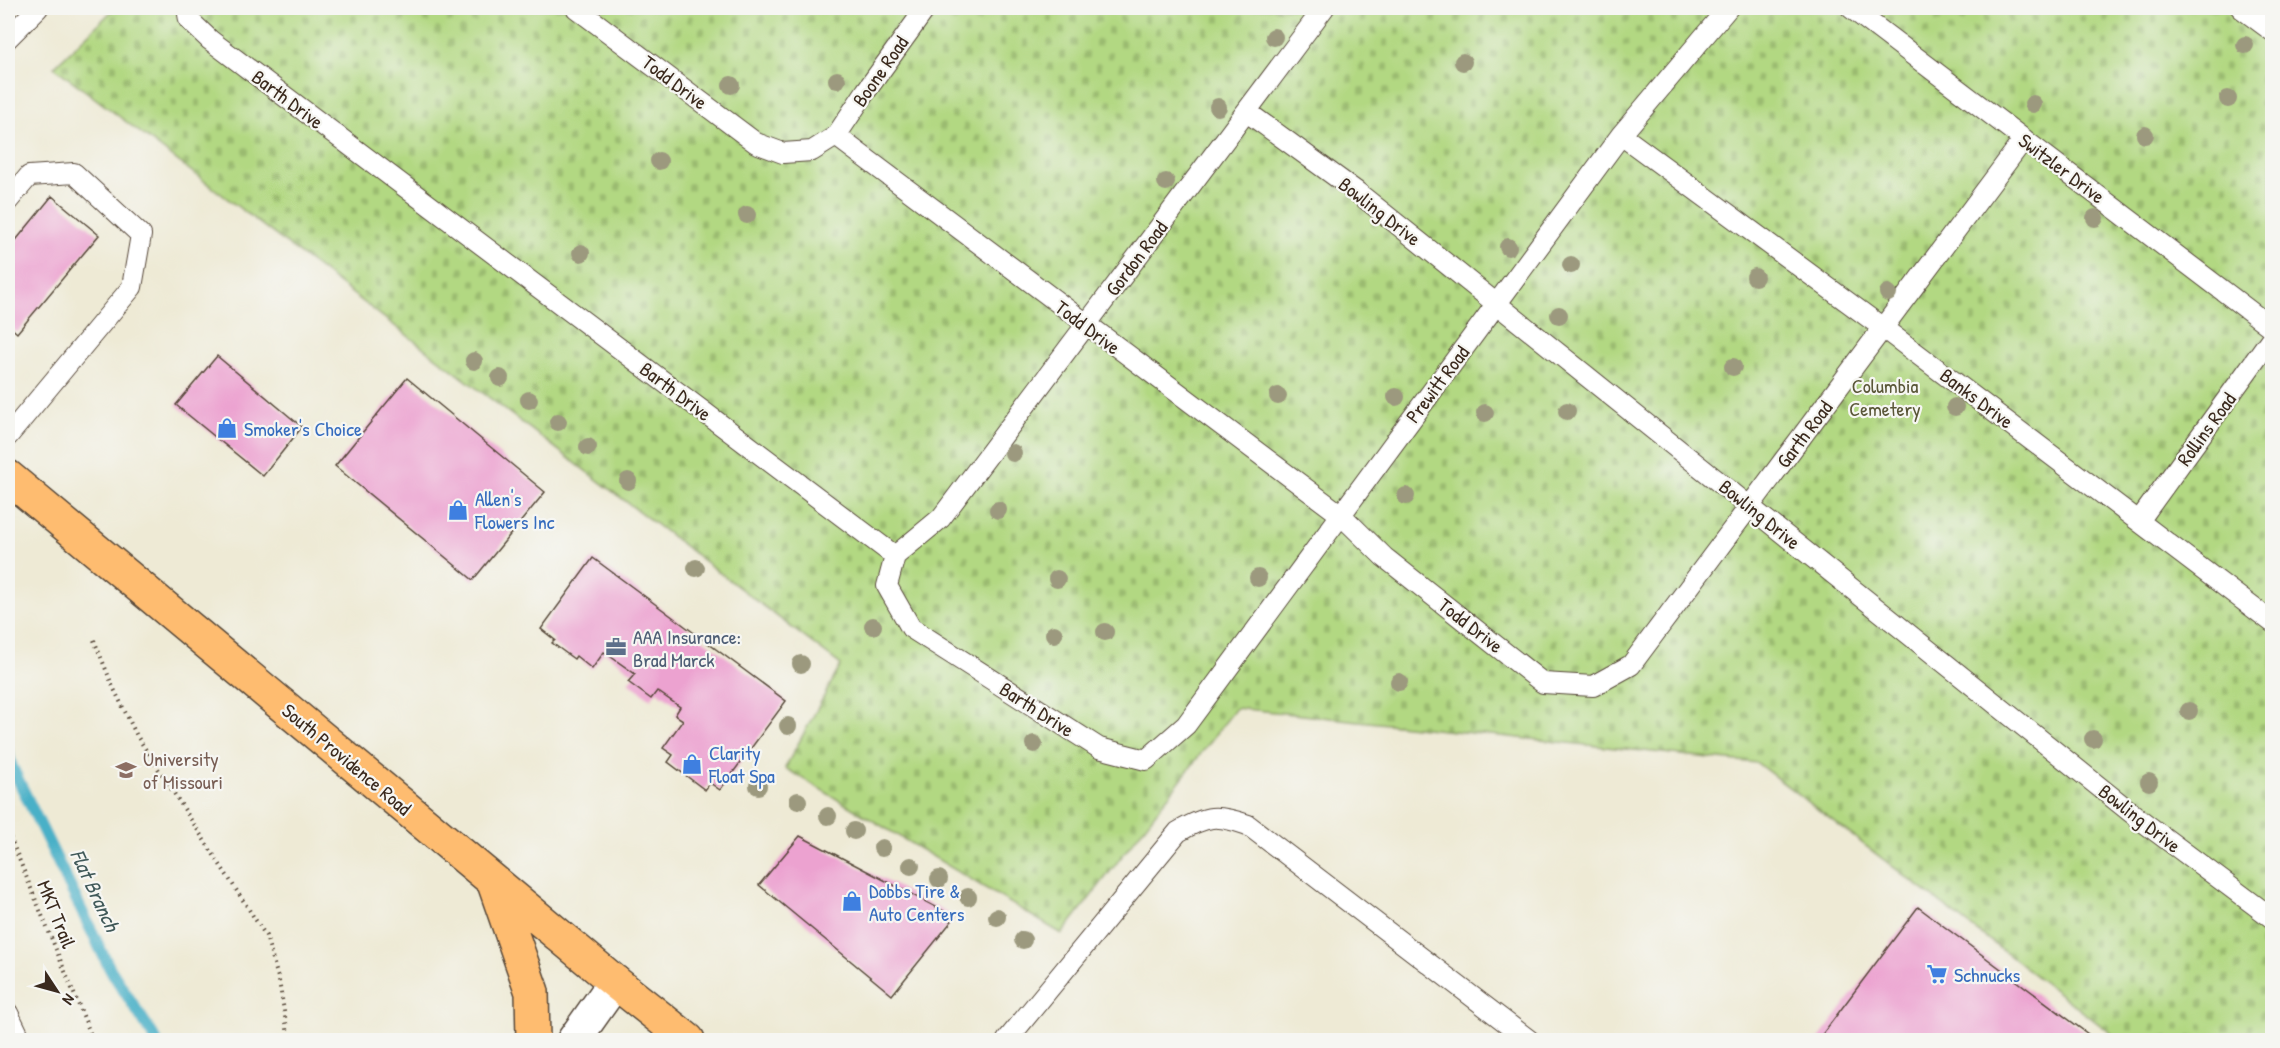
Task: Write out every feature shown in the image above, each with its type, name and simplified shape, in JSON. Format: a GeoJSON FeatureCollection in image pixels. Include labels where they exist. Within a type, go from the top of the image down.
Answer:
{"type":"FeatureCollection","features":[{"type":"Feature","properties":{"kind":"main road","name":"South Providence Road"},"geometry":{"type":"LineString","coordinates":[[8,477],[688,1041]]}},
{"type":"Feature","properties":{"kind":"main road"},"geometry":{"type":"LineString","coordinates":[[493,881],[532,992],[533,1041]]}},
{"type":"Feature","properties":{"kind":"street"},"geometry":{"type":"LineString","coordinates":[[574,1041],[615,982]]}},
{"type":"Feature","properties":{"kind":"lane"},"geometry":{"type":"LineString","coordinates":[[8,38],[38,8]]}},
{"type":"Feature","properties":{"kind":"lane","name":"Barth Drive"},"geometry":{"type":"LineString","coordinates":[[187,8],[189,20],[210,40],[895,556],[887,586],[911,628],[1099,748],[1146,760]]}},
{"type":"Feature","properties":{"kind":"lane","name":"Todd Drive"},"geometry":{"type":"LineString","coordinates":[[576,8],[756,143],[783,153],[812,151],[836,136],[1341,514],[1384,557],[1543,682],[1593,686]]}},
{"type":"Feature","properties":{"kind":"lane","name":"Boone Road"},"geometry":{"type":"LineString","coordinates":[[836,136],[926,8]]}},
{"type":"Feature","properties":{"kind":"lane","name":"Gordon Road"},"geometry":{"type":"LineString","coordinates":[[895,556],[941,518],[1324,8]]}},
{"type":"Feature","properties":{"kind":"lane","name":"Prewitt Road"},"geometry":{"type":"LineString","coordinates":[[1146,760],[1185,725],[1621,135],[1728,8]]}},
{"type":"Feature","properties":{"kind":"lane","name":"Switzler Drive"},"geometry":{"type":"LineString","coordinates":[[1851,8],[2272,328]]}},
{"type":"Feature","properties":{"kind":"lane"},"geometry":{"type":"LineString","coordinates":[[2241,8],[2272,31]]}},
{"type":"Feature","properties":{"kind":"lane","name":"Bowling Drive"},"geometry":{"type":"LineString","coordinates":[[1247,112],[1358,192],[2138,818],[2272,918]]}},
{"type":"Feature","properties":{"kind":"lane","name":"Banks Drive"},"geometry":{"type":"LineString","coordinates":[[1621,135],[1883,328],[2272,621]]}},
{"type":"Feature","properties":{"kind":"lane","name":"Garth Road"},"geometry":{"type":"LineString","coordinates":[[1593,686],[1631,665],[2024,139]]}},
{"type":"Feature","properties":{"kind":"lane"},"geometry":{"type":"LineString","coordinates":[[8,201],[29,176],[74,173],[141,235],[132,288],[8,436]]}},
{"type":"Feature","properties":{"kind":"lane","name":"Rollins Road"},"geometry":{"type":"LineString","coordinates":[[2139,521],[2272,337]]}},
{"type":"Feature","properties":{"kind":"lane"},"geometry":{"type":"LineString","coordinates":[[1008,1041],[1178,832],[1198,820],[1224,817],[1248,825],[1529,1041]]}},
{"type":"Feature","properties":{"kind":"lane"},"geometry":{"type":"LineString","coordinates":[[8,1013],[21,1041]]}},
{"type":"Feature","properties":{"kind":"path"},"geometry":{"type":"LineString","coordinates":[[94,640],[113,687],[137,736],[266,936],[279,981],[289,1041]]}},
{"type":"Feature","properties":{"kind":"path","name":"MKT Trail"},"geometry":{"type":"LineString","coordinates":[[8,832],[93,1041]]}},
{"type":"Feature","properties":{"kind":"green space","name":"Columbia Cemetery"},"geometry":{"type":"Polygon","coordinates":[[[115,8],[2272,8],[2272,1040],[2120,1040],[1757,763],[1236,708],[1062,934],[785,768],[841,665],[54,67],[115,8]]]}},
{"type":"Feature","properties":{"kind":"building"},"geometry":{"type":"Polygon","coordinates":[[[52,196],[99,235],[17,333],[8,325],[8,250],[52,196]]]}},
{"type":"Feature","properties":{"kind":"building"},"geometry":{"type":"Polygon","coordinates":[[[217,356],[302,427],[263,476],[176,405],[217,356]]]}},
{"type":"Feature","properties":{"kind":"building"},"geometry":{"type":"Polygon","coordinates":[[[407,378],[545,492],[473,580],[335,466],[407,378]]]}},
{"type":"Feature","properties":{"kind":"building"},"geometry":{"type":"Polygon","coordinates":[[[593,558],[786,701],[720,790],[710,783],[705,790],[668,762],[673,755],[663,748],[683,720],[675,715],[680,707],[657,691],[651,699],[628,682],[635,674],[604,652],[592,669],[576,656],[574,659],[552,643],[555,640],[541,629],[593,558]]]}},
{"type":"Feature","properties":{"kind":"building","name":"Dobbs Tire & Auto Centers"},"geometry":{"type":"Polygon","coordinates":[[[800,836],[955,917],[892,995],[759,885],[800,836]]]}},
{"type":"Feature","properties":{"kind":"building","name":"Schnucks"},"geometry":{"type":"Polygon","coordinates":[[[1918,907],[2096,1040],[1818,1040],[1918,907]]]}},
{"type":"Feature","properties":{"kind":"waterway","name":"Flat Branch"},"geometry":{"type":"LineString","coordinates":[[8,752],[11,765],[110,969],[156,1040]]}},
{"type":"Feature","properties":{"kind":"place","name":"Smoker's Choice"},"geometry":{"type":"Point","coordinates":[227,428]}},
{"type":"Feature","properties":{"kind":"place","name":"Allen's Flowers Inc"},"geometry":{"type":"Point","coordinates":[458,510]}},
{"type":"Feature","properties":{"kind":"place","name":"AAA Insurance: Brad Marck"},"geometry":{"type":"Point","coordinates":[616,647]}},
{"type":"Feature","properties":{"kind":"place","name":"Clarity Float Spa"},"geometry":{"type":"Point","coordinates":[692,764]}},
{"type":"Feature","properties":{"kind":"place","name":"University of Missouri"},"geometry":{"type":"Point","coordinates":[126,770]}},
{"type":"Feature","properties":{"kind":"place","name":"Dobbs Tire & Auto Centers"},"geometry":{"type":"Point","coordinates":[852,901]}},
{"type":"Feature","properties":{"kind":"place","name":"Schnucks"},"geometry":{"type":"Point","coordinates":[1937,974]}}]}
